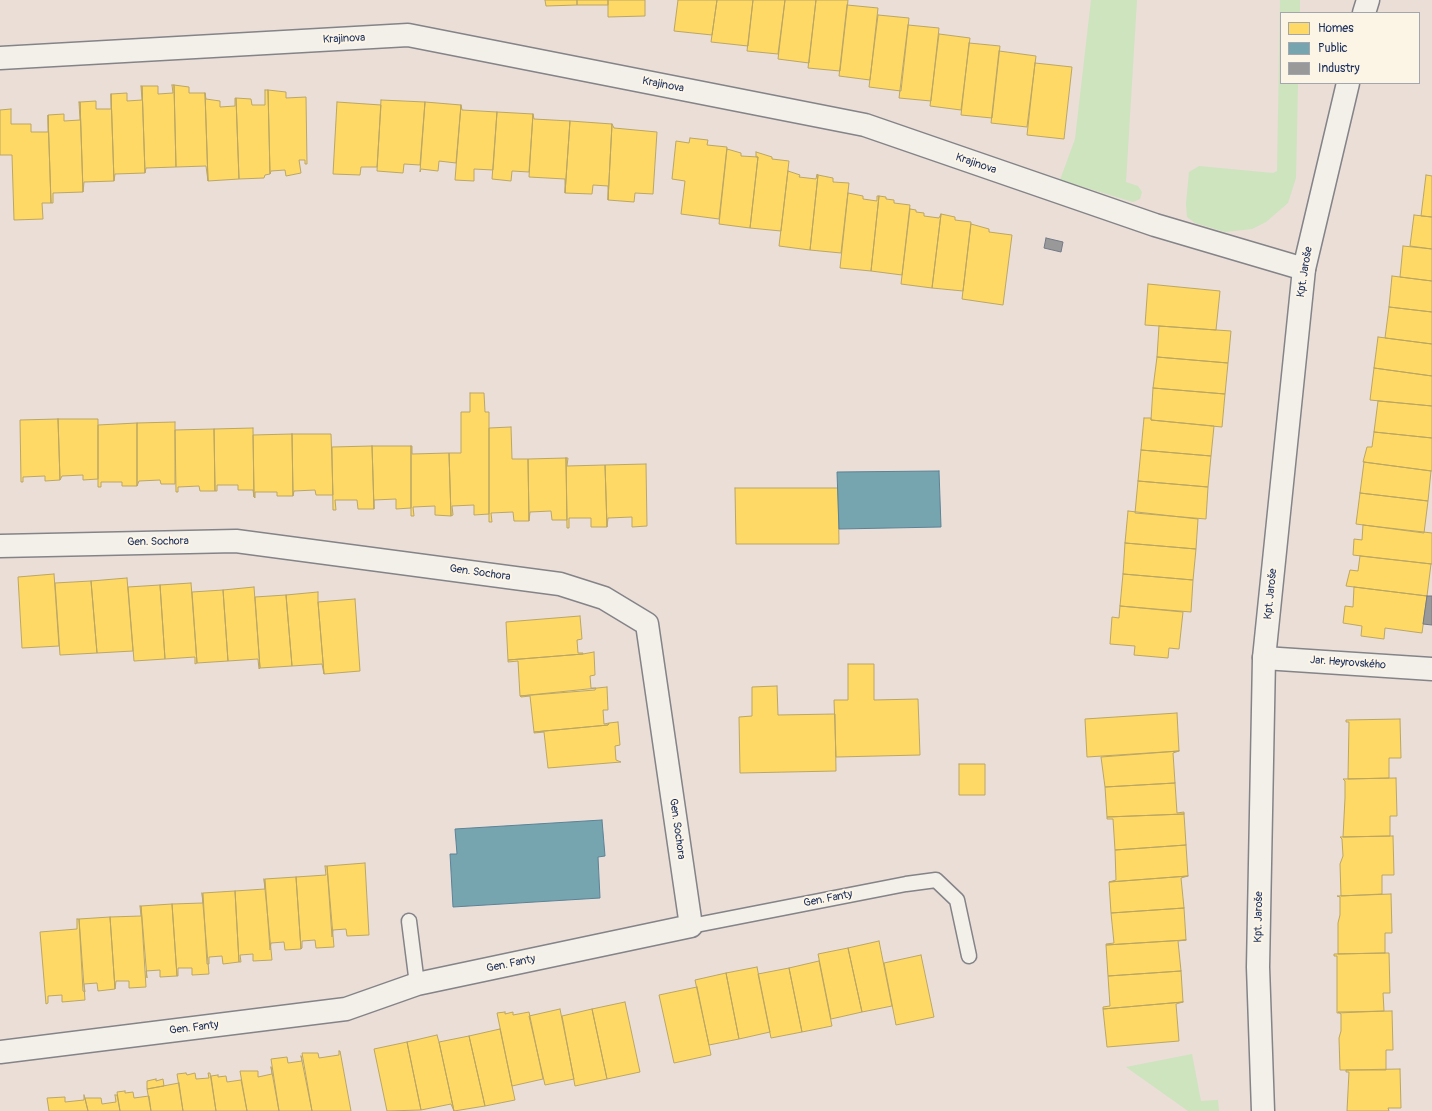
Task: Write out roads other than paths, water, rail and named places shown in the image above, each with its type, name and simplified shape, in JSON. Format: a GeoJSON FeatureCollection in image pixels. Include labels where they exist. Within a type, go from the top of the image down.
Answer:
{"type":"FeatureCollection","features":[{"type":"Feature","properties":{"kind":"street"},"geometry":{"type":"LineString","coordinates":[[1364,12],[1368,0]]}},
{"type":"Feature","properties":{"kind":"street","name":"Krajinova"},"geometry":{"type":"LineString","coordinates":[[0,58],[408,35],[865,125],[1155,225],[1304,269]]}},
{"type":"Feature","properties":{"kind":"street","name":"Kpt. Jaroše"},"geometry":{"type":"LineString","coordinates":[[1263,1111],[1258,968],[1264,658],[1304,269],[1348,84]]}},
{"type":"Feature","properties":{"kind":"street","name":"Gen. Sochora"},"geometry":{"type":"LineString","coordinates":[[0,546],[236,540],[560,584],[604,598],[647,624],[691,926]]}},
{"type":"Feature","properties":{"kind":"street","name":"Jar. Heyrovského"},"geometry":{"type":"LineString","coordinates":[[1264,658],[1432,669]]}},
{"type":"Feature","properties":{"kind":"street","name":"Gen. Fanty"},"geometry":{"type":"LineString","coordinates":[[0,1052],[346,1009],[417,984],[691,926]]}},
{"type":"Feature","properties":{"kind":"lane","name":"Gen. Fanty"},"geometry":{"type":"LineString","coordinates":[[691,926],[906,884],[936,880],[957,900],[969,956]]}},
{"type":"Feature","properties":{"kind":"lane"},"geometry":{"type":"LineString","coordinates":[[409,921],[417,984]]}}]}
